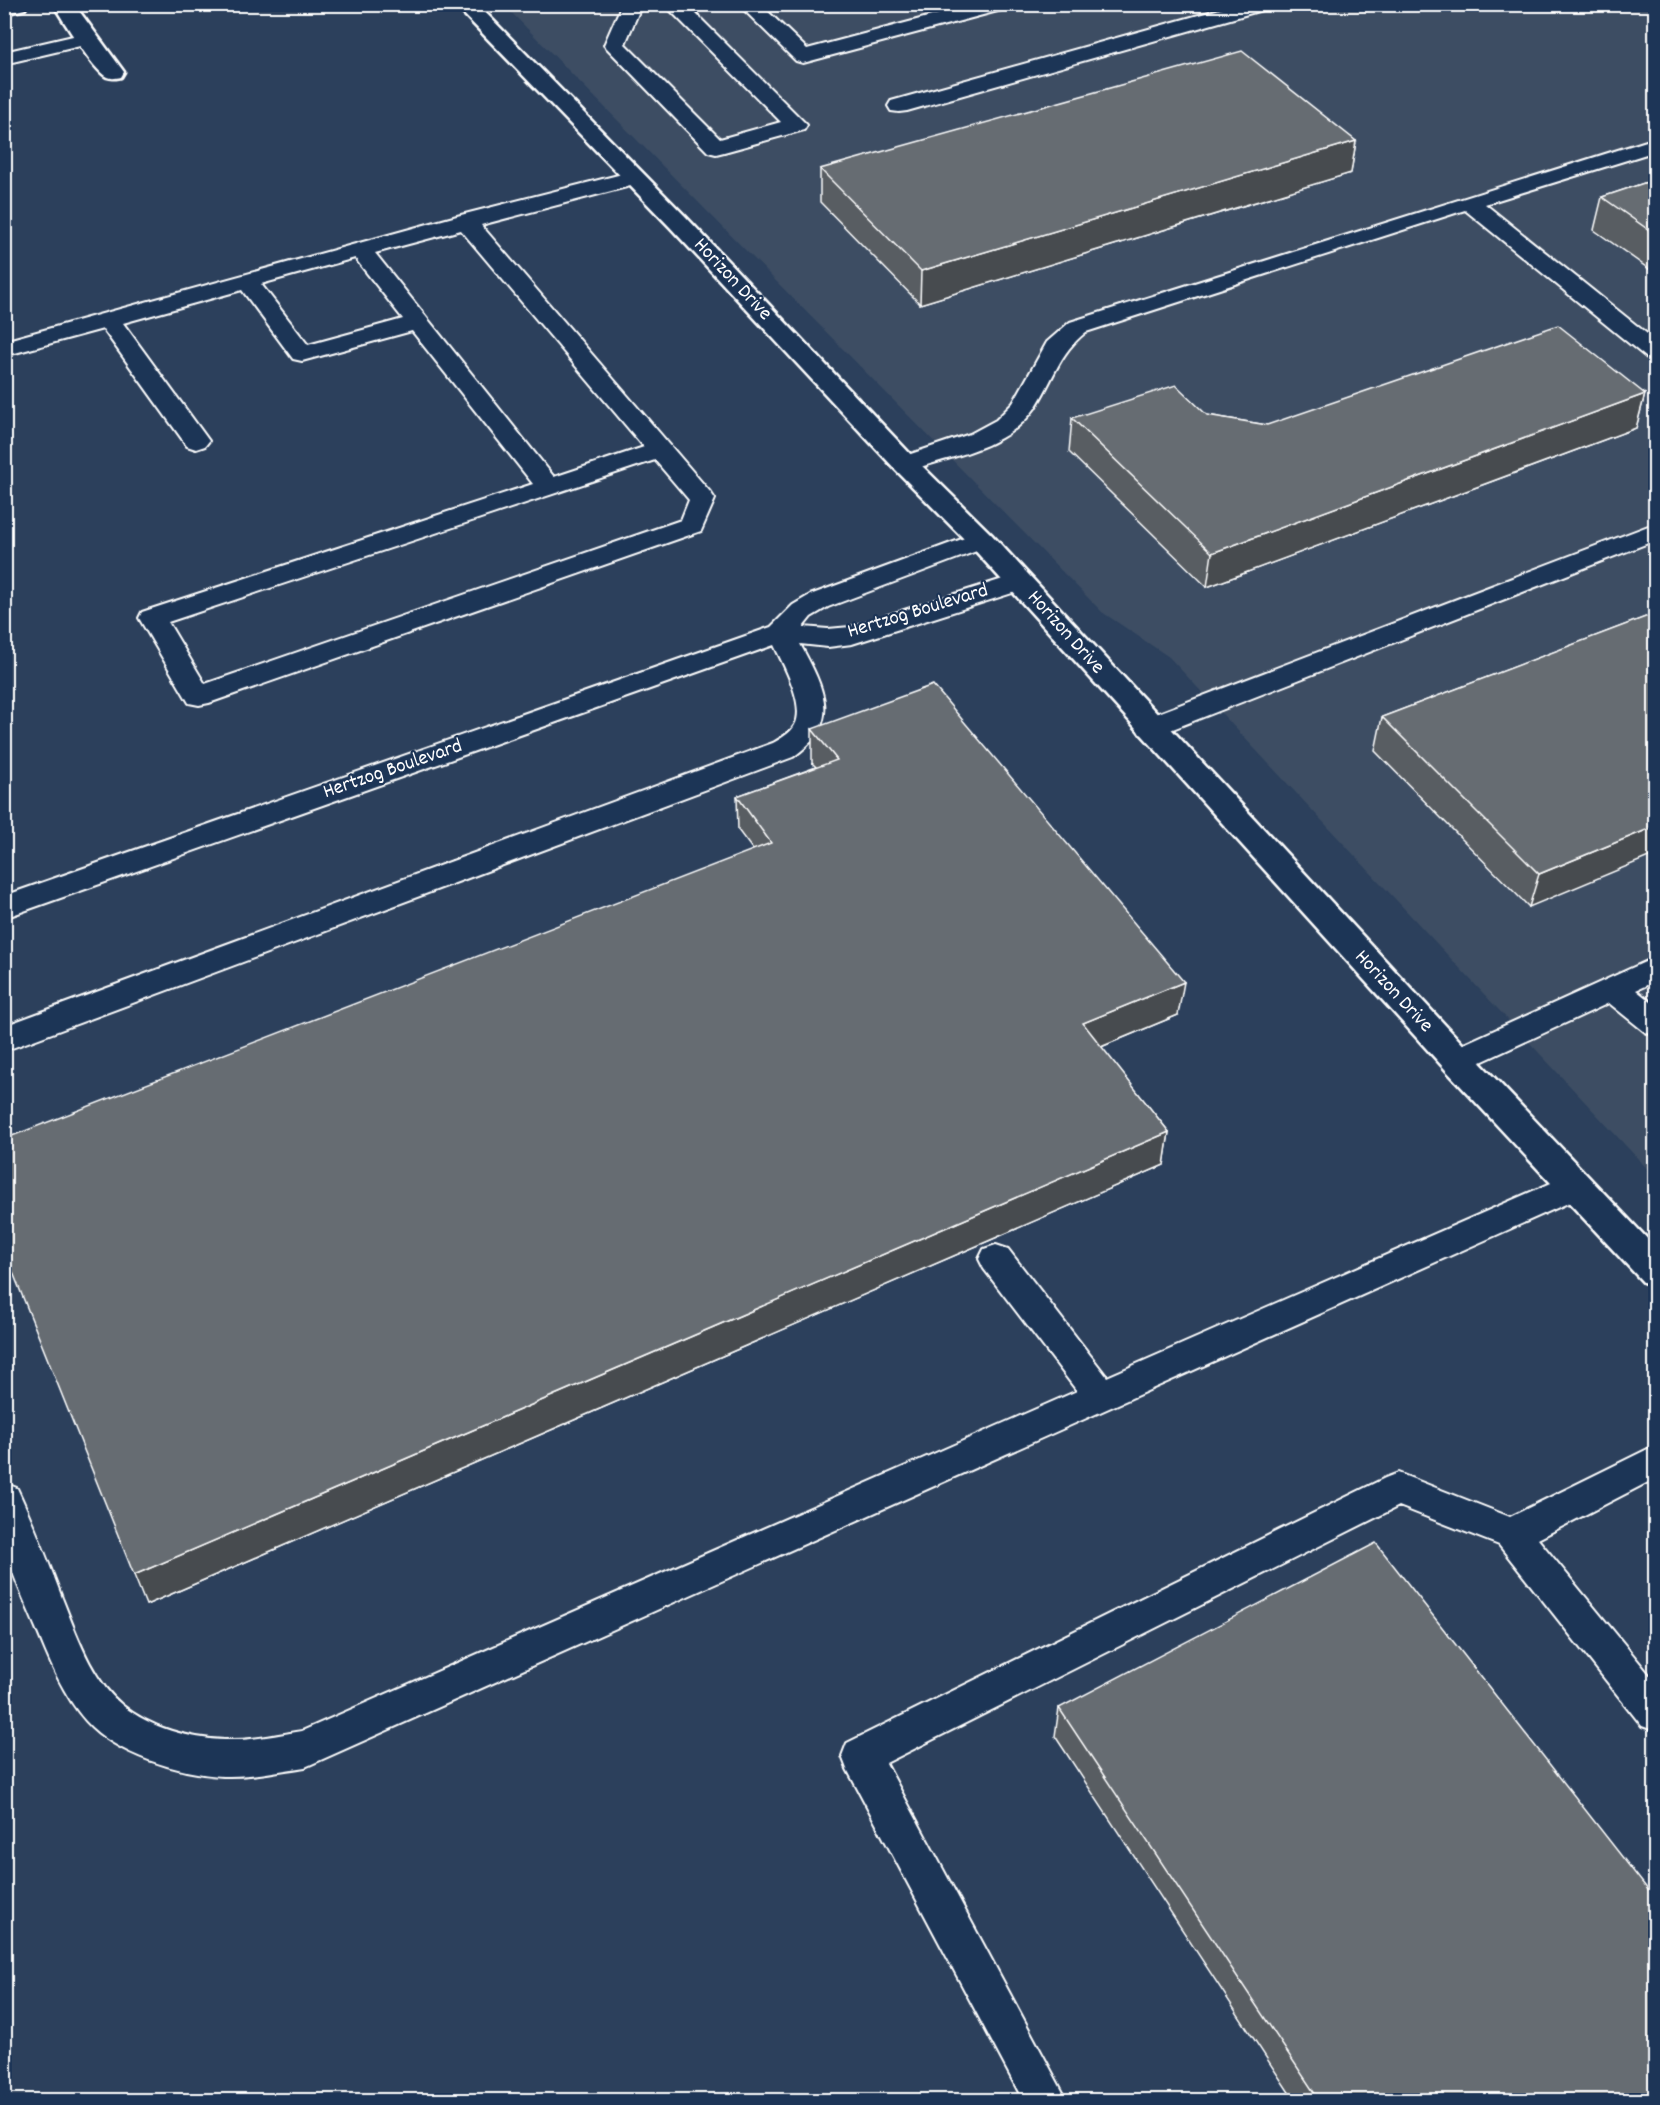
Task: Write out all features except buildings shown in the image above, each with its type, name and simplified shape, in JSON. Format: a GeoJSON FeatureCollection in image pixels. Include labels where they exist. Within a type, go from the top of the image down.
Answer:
{"type":"FeatureCollection","features":[{"type":"Feature","properties":{"kind":"street"},"geometry":{"type":"LineString","coordinates":[[4,8],[17,4]]}},
{"type":"Feature","properties":{"kind":"street"},"geometry":{"type":"LineString","coordinates":[[63,4],[86,39],[112,72]]}},
{"type":"Feature","properties":{"kind":"street","name":"Horizon Drive"},"geometry":{"type":"LineString","coordinates":[[464,4],[634,178],[905,464],[981,540],[1457,1060],[1656,1272]]}},
{"type":"Feature","properties":{"kind":"lane"},"geometry":{"type":"LineString","coordinates":[[632,4],[614,45],[717,147],[796,125],[674,4]]}},
{"type":"Feature","properties":{"kind":"lane"},"geometry":{"type":"LineString","coordinates":[[748,4],[803,57],[1002,4]]}},
{"type":"Feature","properties":{"kind":"lane"},"geometry":{"type":"LineString","coordinates":[[899,106],[1262,4]]}},
{"type":"Feature","properties":{"kind":"lane"},"geometry":{"type":"LineString","coordinates":[[4,58],[86,39]]}},
{"type":"Feature","properties":{"kind":"lane"},"geometry":{"type":"LineString","coordinates":[[905,464],[982,437],[1000,429],[1014,418],[1051,351],[1064,336],[1078,327],[1656,144]]}},
{"type":"Feature","properties":{"kind":"lane"},"geometry":{"type":"LineString","coordinates":[[4,349],[465,221],[634,178]]}},
{"type":"Feature","properties":{"kind":"lane"},"geometry":{"type":"LineString","coordinates":[[1468,202],[1656,352]]}},
{"type":"Feature","properties":{"kind":"lane"},"geometry":{"type":"LineString","coordinates":[[465,221],[661,450],[702,499],[692,525],[199,696],[152,618],[661,450]]}},
{"type":"Feature","properties":{"kind":"lane"},"geometry":{"type":"LineString","coordinates":[[360,250],[549,487]]}},
{"type":"Feature","properties":{"kind":"lane"},"geometry":{"type":"LineString","coordinates":[[248,281],[302,354],[418,322]]}},
{"type":"Feature","properties":{"kind":"lane"},"geometry":{"type":"LineString","coordinates":[[109,320],[196,441]]}},
{"type":"Feature","properties":{"kind":"lane"},"geometry":{"type":"LineString","coordinates":[[1150,727],[1656,531]]}},
{"type":"Feature","properties":{"kind":"lane","name":"Hertzog Boulevard"},"geometry":{"type":"LineString","coordinates":[[781,633],[802,610],[819,601],[981,540]]}},
{"type":"Feature","properties":{"kind":"lane","name":"Hertzog Boulevard"},"geometry":{"type":"LineString","coordinates":[[4,907],[781,633],[828,638],[852,635],[1019,582]]}},
{"type":"Feature","properties":{"kind":"lane"},"geometry":{"type":"LineString","coordinates":[[4,1039],[783,750],[798,740],[808,727],[812,713],[802,675],[781,633]]}},
{"type":"Feature","properties":{"kind":"lane"},"geometry":{"type":"LineString","coordinates":[[1457,1060],[1656,968]]}},
{"type":"Feature","properties":{"kind":"lane"},"geometry":{"type":"LineString","coordinates":[[1612,988],[1656,1024]]}},
{"type":"Feature","properties":{"kind":"lane"},"geometry":{"type":"LineString","coordinates":[[4,1499],[66,1659],[99,1709],[124,1728],[153,1742],[186,1752],[222,1758],[262,1756],[304,1749],[1574,1186]]}},
{"type":"Feature","properties":{"kind":"lane"},"geometry":{"type":"LineString","coordinates":[[996,1259],[1101,1396]]}},
{"type":"Feature","properties":{"kind":"lane"},"geometry":{"type":"LineString","coordinates":[[1512,1534],[1656,1460]]}},
{"type":"Feature","properties":{"kind":"lane"},"geometry":{"type":"LineString","coordinates":[[1046,2100],[861,1756],[1398,1489],[1512,1534],[1656,1713]]}},
{"type":"Feature","properties":{"kind":"shaded area"},"geometry":{"type":"Polygon","coordinates":[[[1647,4],[1655,10],[1655,1177],[1169,657],[1102,612],[504,5],[1647,4]]]}}]}
